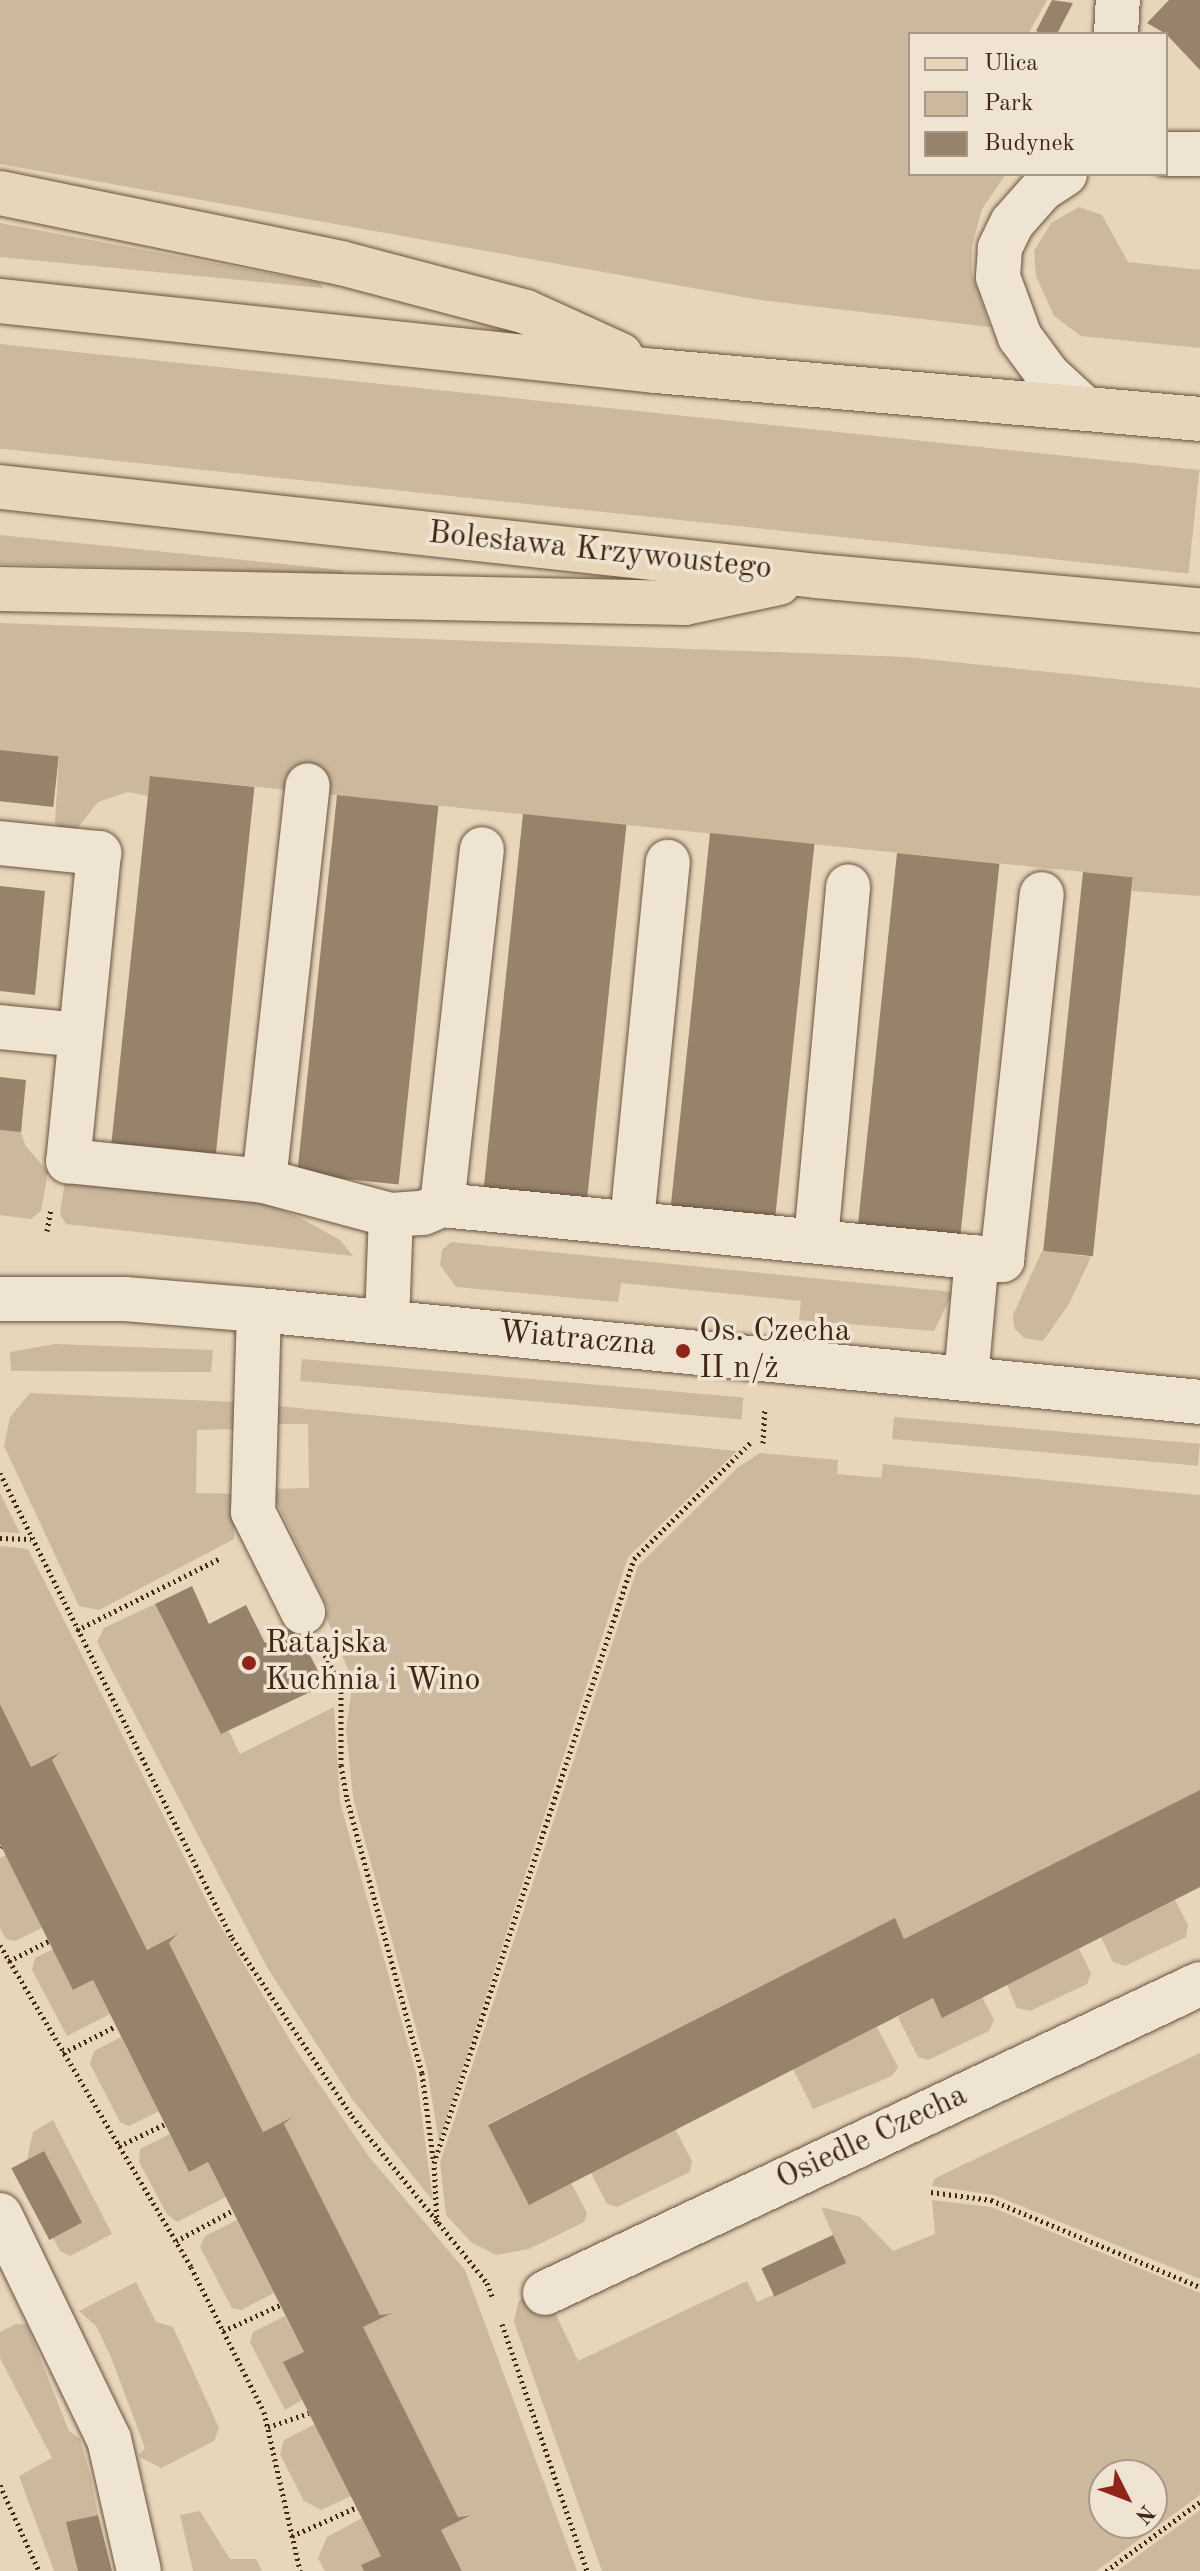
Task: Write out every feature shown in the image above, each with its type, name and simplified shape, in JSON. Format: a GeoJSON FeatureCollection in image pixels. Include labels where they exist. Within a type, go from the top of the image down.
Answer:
{"type":"FeatureCollection","features":[{"type":"Feature","properties":{"kind":"main road"},"geometry":{"type":"LineString","coordinates":[[0,193],[272,245],[526,312],[656,371]]}},
{"type":"Feature","properties":{"kind":"main road"},"geometry":{"type":"LineString","coordinates":[[0,301],[656,371],[1200,419]]}},
{"type":"Feature","properties":{"kind":"main road","name":"Bolesława Krzywoustego"},"geometry":{"type":"LineString","coordinates":[[0,487],[816,576],[1200,610]]}},
{"type":"Feature","properties":{"kind":"main road"},"geometry":{"type":"LineString","coordinates":[[0,589],[685,603],[816,576]]}},
{"type":"Feature","properties":{"kind":"street"},"geometry":{"type":"LineString","coordinates":[[1116,32],[1118,0]]}},
{"type":"Feature","properties":{"kind":"street"},"geometry":{"type":"LineString","coordinates":[[1062,176],[1042,189],[1012,223],[1000,248],[998,277],[1020,337],[1048,375],[1084,408]]}},
{"type":"Feature","properties":{"kind":"street"},"geometry":{"type":"LineString","coordinates":[[264,1181],[308,785]]}},
{"type":"Feature","properties":{"kind":"street"},"geometry":{"type":"LineString","coordinates":[[0,843],[99,853],[68,1161],[264,1181],[391,1215],[423,1213],[442,1205],[632,1221],[1002,1260],[1042,894]]}},
{"type":"Feature","properties":{"kind":"street"},"geometry":{"type":"LineString","coordinates":[[442,1205],[482,849]]}},
{"type":"Feature","properties":{"kind":"street"},"geometry":{"type":"LineString","coordinates":[[632,1221],[668,862]]}},
{"type":"Feature","properties":{"kind":"street"},"geometry":{"type":"LineString","coordinates":[[816,1240],[848,886]]}},
{"type":"Feature","properties":{"kind":"street"},"geometry":{"type":"LineString","coordinates":[[0,1027],[80,1035]]}},
{"type":"Feature","properties":{"kind":"street"},"geometry":{"type":"LineString","coordinates":[[387,1322],[391,1215]]}},
{"type":"Feature","properties":{"kind":"street"},"geometry":{"type":"LineString","coordinates":[[966,1378],[977,1257]]}},
{"type":"Feature","properties":{"kind":"street","name":"Wiatraczna"},"geometry":{"type":"LineString","coordinates":[[0,1299],[125,1299],[259,1310],[1200,1402]]}},
{"type":"Feature","properties":{"kind":"street"},"geometry":{"type":"LineString","coordinates":[[259,1310],[253,1512],[303,1612]]}},
{"type":"Feature","properties":{"kind":"street","name":"Osiedle Czecha"},"geometry":{"type":"LineString","coordinates":[[545,2293],[1200,1984]]}},
{"type":"Feature","properties":{"kind":"street"},"geometry":{"type":"LineString","coordinates":[[0,2215],[109,2439],[139,2571]]}},
{"type":"Feature","properties":{"kind":"path"},"geometry":{"type":"LineString","coordinates":[[434,2163],[634,1559],[752,1441]]}},
{"type":"Feature","properties":{"kind":"path"},"geometry":{"type":"LineString","coordinates":[[0,1473],[232,1938],[352,2116],[437,2225],[487,2283],[495,2304]]}},
{"type":"Feature","properties":{"kind":"path"},"geometry":{"type":"LineString","coordinates":[[77,1630],[264,1536]]}},
{"type":"Feature","properties":{"kind":"path"},"geometry":{"type":"LineString","coordinates":[[0,1538],[31,1539]]}},
{"type":"Feature","properties":{"kind":"path"},"geometry":{"type":"LineString","coordinates":[[303,1612],[341,1686],[341,1765],[347,1799],[422,2073],[434,2163],[437,2225]]}},
{"type":"Feature","properties":{"kind":"path"},"geometry":{"type":"LineString","coordinates":[[9,1961],[49,1941]]}},
{"type":"Feature","properties":{"kind":"path"},"geometry":{"type":"LineString","coordinates":[[0,1945],[176,2241],[223,2331],[268,2427],[300,2571]]}},
{"type":"Feature","properties":{"kind":"path"},"geometry":{"type":"LineString","coordinates":[[63,2053],[116,2026]]}},
{"type":"Feature","properties":{"kind":"path"},"geometry":{"type":"LineString","coordinates":[[119,2146],[165,2124]]}},
{"type":"Feature","properties":{"kind":"path"},"geometry":{"type":"LineString","coordinates":[[931,2192],[991,2200],[1200,2287]]}},
{"type":"Feature","properties":{"kind":"path"},"geometry":{"type":"LineString","coordinates":[[176,2241],[232,2211]]}},
{"type":"Feature","properties":{"kind":"path"},"geometry":{"type":"LineString","coordinates":[[223,2331],[280,2305]]}},
{"type":"Feature","properties":{"kind":"path"},"geometry":{"type":"LineString","coordinates":[[499,2315],[587,2571]]}},
{"type":"Feature","properties":{"kind":"path"},"geometry":{"type":"LineString","coordinates":[[268,2427],[309,2413]]}},
{"type":"Feature","properties":{"kind":"path"},"geometry":{"type":"LineString","coordinates":[[0,2485],[39,2571]]}},
{"type":"Feature","properties":{"kind":"path"},"geometry":{"type":"LineString","coordinates":[[1106,2571],[1200,2502]]}},
{"type":"Feature","properties":{"kind":"path"},"geometry":{"type":"LineString","coordinates":[[292,2536],[357,2507]]}},
{"type":"Feature","properties":{"kind":"green space"},"geometry":{"type":"Polygon","coordinates":[[[0,0],[1047,0],[1029,32],[908,32],[908,176],[1005,176],[982,209],[972,246],[972,273],[990,327],[760,300],[0,164],[0,0]]]}},
{"type":"Feature","properties":{"kind":"green space"},"geometry":{"type":"Polygon","coordinates":[[[1079,207],[1102,215],[1128,262],[1200,270],[1200,348],[1081,336],[1054,316],[1036,276],[1034,251],[1051,223],[1079,207]]]}},
{"type":"Feature","properties":{"kind":"green space"},"geometry":{"type":"Polygon","coordinates":[[[0,223],[320,283],[323,288],[0,257],[0,223]]]}},
{"type":"Feature","properties":{"kind":"green space"},"geometry":{"type":"Polygon","coordinates":[[[0,344],[1199,470],[1189,573],[0,449],[0,344]]]}},
{"type":"Feature","properties":{"kind":"green space"},"geometry":{"type":"Polygon","coordinates":[[[0,535],[342,570],[345,574],[0,564],[0,535]]]}},
{"type":"Feature","properties":{"kind":"green space"},"geometry":{"type":"Polygon","coordinates":[[[0,623],[906,657],[1200,688],[1200,896],[1132,891],[1133,877],[151,776],[148,796],[128,792],[98,802],[76,830],[64,833],[55,823],[59,756],[0,750],[0,623]]]}},
{"type":"Feature","properties":{"kind":"green space"},"geometry":{"type":"Polygon","coordinates":[[[0,1130],[21,1132],[25,1145],[48,1172],[41,1211],[31,1219],[0,1215],[0,1130]]]}},
{"type":"Feature","properties":{"kind":"green space"},"geometry":{"type":"Polygon","coordinates":[[[66,1174],[229,1190],[295,1215],[340,1240],[353,1256],[66,1224],[60,1214],[66,1174]]]}},
{"type":"Feature","properties":{"kind":"green space"},"geometry":{"type":"Polygon","coordinates":[[[451,1242],[953,1292],[934,1331],[799,1320],[801,1301],[621,1283],[618,1302],[456,1287],[440,1265],[442,1250],[451,1242]]]}},
{"type":"Feature","properties":{"kind":"green space"},"geometry":{"type":"Polygon","coordinates":[[[1042,1251],[1091,1257],[1069,1304],[1043,1341],[1024,1338],[1014,1328],[1013,1315],[1042,1251]]]}},
{"type":"Feature","properties":{"kind":"green space"},"geometry":{"type":"Polygon","coordinates":[[[55,1344],[213,1350],[211,1372],[11,1371],[10,1352],[55,1344]]]}},
{"type":"Feature","properties":{"kind":"green space"},"geometry":{"type":"Polygon","coordinates":[[[302,1359],[743,1398],[741,1420],[300,1381],[302,1359]]]}},
{"type":"Feature","properties":{"kind":"green space"},"geometry":{"type":"Polygon","coordinates":[[[30,1393],[237,1402],[237,1429],[197,1430],[196,1493],[237,1494],[234,1539],[99,1610],[79,1606],[4,1446],[10,1417],[30,1393]]]}},
{"type":"Feature","properties":{"kind":"green space"},"geometry":{"type":"Polygon","coordinates":[[[267,1405],[737,1451],[628,1557],[439,2142],[427,2069],[353,1797],[346,1729],[353,1681],[326,1617],[328,1608],[270,1489],[309,1488],[308,1424],[268,1424],[267,1405]]]}},
{"type":"Feature","properties":{"kind":"green space"},"geometry":{"type":"Polygon","coordinates":[[[894,1417],[1200,1444],[1198,1466],[892,1439],[894,1417]]]}},
{"type":"Feature","properties":{"kind":"green space"},"geometry":{"type":"Polygon","coordinates":[[[760,1453],[838,1460],[837,1474],[881,1478],[883,1464],[1200,1495],[1200,1790],[904,1939],[895,1919],[488,2124],[529,2204],[570,2181],[587,2213],[584,2222],[529,2249],[496,2255],[471,2242],[446,2215],[440,2163],[638,1566],[737,1468],[760,1453]]]}},
{"type":"Feature","properties":{"kind":"green space"},"geometry":{"type":"Polygon","coordinates":[[[0,1493],[20,1533],[0,1532],[0,1493]]]}},
{"type":"Feature","properties":{"kind":"green space"},"geometry":{"type":"Polygon","coordinates":[[[0,1546],[28,1549],[212,1912],[298,2053],[370,2158],[465,2270],[577,2571],[462,2571],[441,2530],[470,2514],[458,2517],[363,2327],[392,2312],[380,2315],[284,2124],[294,2117],[263,2132],[169,1943],[179,1935],[147,1950],[52,1760],[62,1752],[31,1767],[0,1704],[0,1546]]]}},
{"type":"Feature","properties":{"kind":"green space"},"geometry":{"type":"Polygon","coordinates":[[[155,1604],[221,1733],[228,1729],[240,1754],[334,1707],[340,1802],[416,2073],[433,2201],[352,2099],[267,1967],[97,1642],[104,1628],[155,1604]]]}},
{"type":"Feature","properties":{"kind":"green space"},"geometry":{"type":"Polygon","coordinates":[[[6,1855],[42,1928],[15,1941],[6,1939],[0,1928],[0,1858],[6,1855]]]}},
{"type":"Feature","properties":{"kind":"green space"},"geometry":{"type":"Polygon","coordinates":[[[1175,1900],[1188,1925],[1186,1937],[1125,1966],[1113,1962],[1101,1937],[1175,1900]]]}},
{"type":"Feature","properties":{"kind":"green space"},"geometry":{"type":"Polygon","coordinates":[[[53,1949],[74,1990],[93,1980],[110,2014],[67,2036],[32,1970],[35,1958],[53,1949]]]}},
{"type":"Feature","properties":{"kind":"green space"},"geometry":{"type":"Polygon","coordinates":[[[1079,1949],[1091,1973],[1087,1984],[1030,2011],[1017,2008],[1007,1985],[1079,1949]]]}},
{"type":"Feature","properties":{"kind":"green space"},"geometry":{"type":"Polygon","coordinates":[[[982,1997],[994,2020],[989,2031],[928,2060],[918,2057],[898,2017],[933,1998],[942,2017],[982,1997]]]}},
{"type":"Feature","properties":{"kind":"green space"},"geometry":{"type":"Polygon","coordinates":[[[877,2027],[898,2067],[892,2076],[813,2109],[793,2069],[877,2027]]]}},
{"type":"Feature","properties":{"kind":"green space"},"geometry":{"type":"Polygon","coordinates":[[[121,2037],[159,2111],[129,2126],[120,2122],[90,2064],[94,2051],[121,2037]]]}},
{"type":"Feature","properties":{"kind":"green space"},"geometry":{"type":"Polygon","coordinates":[[[1200,2053],[1200,2279],[994,2195],[932,2186],[934,2179],[952,2170],[1200,2053]]]}},
{"type":"Feature","properties":{"kind":"green space"},"geometry":{"type":"Polygon","coordinates":[[[53,2120],[112,2234],[70,2256],[60,2251],[53,2238],[81,2222],[44,2151],[27,2160],[33,2132],[53,2120]]]}},
{"type":"Feature","properties":{"kind":"green space"},"geometry":{"type":"Polygon","coordinates":[[[675,2129],[692,2161],[690,2172],[617,2207],[607,2204],[590,2171],[675,2129]]]}},
{"type":"Feature","properties":{"kind":"green space"},"geometry":{"type":"Polygon","coordinates":[[[170,2134],[189,2171],[208,2162],[226,2197],[177,2222],[167,2214],[139,2162],[140,2149],[170,2134]]]}},
{"type":"Feature","properties":{"kind":"green space"},"geometry":{"type":"Polygon","coordinates":[[[932,2200],[991,2207],[1200,2293],[1200,2495],[1168,2518],[1168,2459],[1088,2459],[1088,2539],[1140,2539],[1096,2571],[602,2571],[514,2322],[518,2303],[529,2288],[539,2279],[578,2361],[747,2281],[757,2302],[845,2263],[821,2207],[860,2217],[893,2251],[935,2234],[932,2200]]]}},
{"type":"Feature","properties":{"kind":"green space"},"geometry":{"type":"Polygon","coordinates":[[[237,2220],[274,2293],[241,2310],[232,2308],[200,2247],[205,2236],[237,2220]]]}},
{"type":"Feature","properties":{"kind":"green space"},"geometry":{"type":"Polygon","coordinates":[[[136,2282],[156,2322],[173,2327],[219,2428],[214,2441],[161,2468],[138,2456],[145,2448],[111,2357],[96,2326],[79,2311],[136,2282]]]}},
{"type":"Feature","properties":{"kind":"green space"},"geometry":{"type":"Polygon","coordinates":[[[285,2316],[304,2352],[302,2400],[285,2410],[250,2342],[253,2332],[285,2316]]]}},
{"type":"Feature","properties":{"kind":"green space"},"geometry":{"type":"Polygon","coordinates":[[[16,2324],[27,2325],[69,2431],[80,2439],[91,2478],[98,2515],[67,2523],[78,2571],[54,2571],[19,2476],[52,2458],[0,2358],[0,2332],[16,2324]]]}},
{"type":"Feature","properties":{"kind":"green space"},"geometry":{"type":"Polygon","coordinates":[[[315,2424],[351,2496],[321,2510],[304,2501],[280,2454],[284,2440],[315,2424]]]}},
{"type":"Feature","properties":{"kind":"green space"},"geometry":{"type":"Polygon","coordinates":[[[1200,2510],[1200,2571],[1117,2571],[1161,2539],[1168,2539],[1168,2534],[1200,2510]]]}},
{"type":"Feature","properties":{"kind":"green space"},"geometry":{"type":"Polygon","coordinates":[[[200,2511],[230,2559],[256,2559],[262,2571],[193,2571],[180,2515],[200,2511]]]}},
{"type":"Feature","properties":{"kind":"green space"},"geometry":{"type":"Polygon","coordinates":[[[362,2518],[381,2556],[362,2565],[364,2571],[325,2571],[318,2558],[327,2537],[362,2518]]]}},
{"type":"Feature","properties":{"kind":"building"},"geometry":{"type":"Polygon","coordinates":[[[1052,0],[1073,3],[1058,32],[1036,31],[1052,0]]]}},
{"type":"Feature","properties":{"kind":"building"},"geometry":{"type":"Polygon","coordinates":[[[1169,0],[1200,0],[1200,70],[1168,36],[1168,32],[1147,23],[1169,0]]]}},
{"type":"Feature","properties":{"kind":"building"},"geometry":{"type":"Polygon","coordinates":[[[0,750],[59,756],[53,807],[0,801],[0,750]]]}},
{"type":"Feature","properties":{"kind":"building"},"geometry":{"type":"Polygon","coordinates":[[[150,776],[254,787],[215,1166],[110,1155],[150,776]]]}},
{"type":"Feature","properties":{"kind":"building"},"geometry":{"type":"Polygon","coordinates":[[[337,795],[438,806],[399,1185],[297,1174],[337,795]]]}},
{"type":"Feature","properties":{"kind":"building"},"geometry":{"type":"Polygon","coordinates":[[[523,814],[626,825],[587,1204],[483,1193],[523,814]]]}},
{"type":"Feature","properties":{"kind":"building"},"geometry":{"type":"Polygon","coordinates":[[[710,833],[814,844],[774,1224],[670,1213],[710,833]]]}},
{"type":"Feature","properties":{"kind":"building"},"geometry":{"type":"Polygon","coordinates":[[[897,853],[999,864],[960,1243],[857,1232],[897,853]]]}},
{"type":"Feature","properties":{"kind":"building"},"geometry":{"type":"Polygon","coordinates":[[[1083,872],[1133,877],[1093,1256],[1043,1251],[1083,872]]]}},
{"type":"Feature","properties":{"kind":"building"},"geometry":{"type":"Polygon","coordinates":[[[0,886],[45,891],[35,995],[0,991],[0,886]]]}},
{"type":"Feature","properties":{"kind":"building"},"geometry":{"type":"Polygon","coordinates":[[[0,1077],[26,1080],[21,1132],[0,1130],[0,1077]]]}},
{"type":"Feature","properties":{"kind":"building","name":"Ratajska Kuchnia i Wino"},"geometry":{"type":"Polygon","coordinates":[[[192,1586],[209,1624],[246,1605],[265,1643],[295,1625],[325,1685],[221,1734],[155,1604],[192,1586]]]}},
{"type":"Feature","properties":{"kind":"building"},"geometry":{"type":"Polygon","coordinates":[[[0,1704],[31,1767],[61,1752],[52,1760],[147,1950],[178,1934],[169,1943],[263,2132],[293,2117],[284,2124],[380,2315],[392,2313],[363,2327],[458,2517],[471,2515],[441,2530],[462,2571],[364,2571],[361,2565],[381,2556],[283,2362],[304,2352],[208,2162],[189,2172],[93,1980],[73,1990],[0,1844],[0,1704]]]}},
{"type":"Feature","properties":{"kind":"building"},"geometry":{"type":"Polygon","coordinates":[[[1200,1790],[1200,1887],[942,2018],[933,1998],[529,2205],[488,2125],[895,1918],[904,1939],[1200,1790]]]}},
{"type":"Feature","properties":{"kind":"building"},"geometry":{"type":"Polygon","coordinates":[[[44,2151],[82,2223],[49,2240],[11,2168],[44,2151]]]}},
{"type":"Feature","properties":{"kind":"building"},"geometry":{"type":"Polygon","coordinates":[[[833,2235],[846,2263],[775,2296],[761,2268],[833,2235]]]}},
{"type":"Feature","properties":{"kind":"building"},"geometry":{"type":"Polygon","coordinates":[[[98,2515],[112,2571],[78,2571],[66,2522],[98,2515]]]}},
{"type":"Feature","properties":{"kind":"place","name":"Os. Czecha II n/ż"},"geometry":{"type":"Point","coordinates":[683,1351]}},
{"type":"Feature","properties":{"kind":"place","name":"Ratajska Kuchnia i Wino"},"geometry":{"type":"Point","coordinates":[249,1663]}}]}
